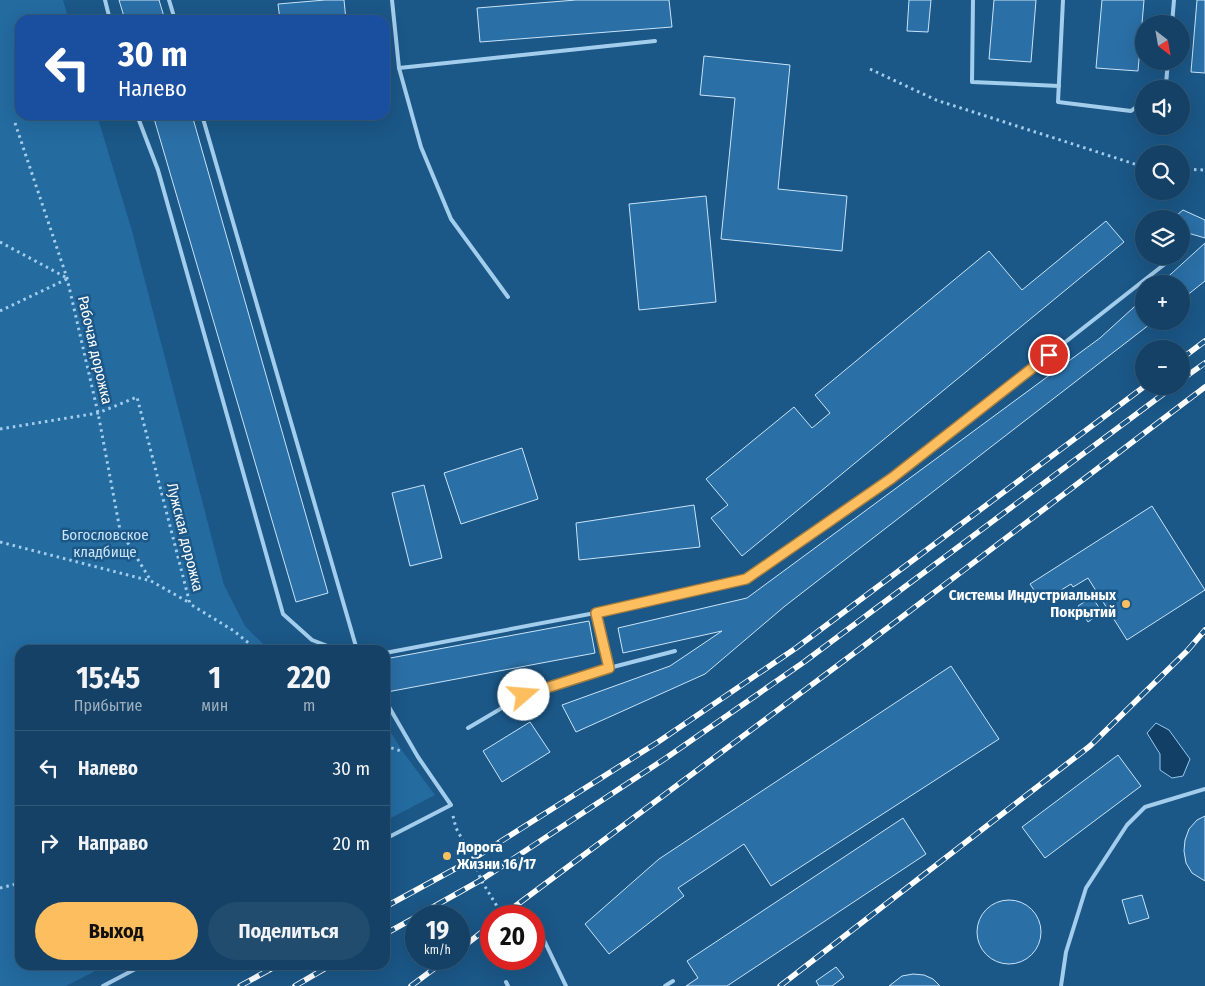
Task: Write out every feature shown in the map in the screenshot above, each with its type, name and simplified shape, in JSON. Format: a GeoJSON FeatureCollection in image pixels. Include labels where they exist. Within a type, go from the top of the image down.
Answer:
{"type":"FeatureCollection","features":[{"type":"Feature","properties":{"kind":"lane"},"geometry":{"type":"LineString","coordinates":[[105,0],[109,15]]}},
{"type":"Feature","properties":{"kind":"lane"},"geometry":{"type":"LineString","coordinates":[[169,0],[174,15]]}},
{"type":"Feature","properties":{"kind":"lane"},"geometry":{"type":"LineString","coordinates":[[392,0],[400,68],[421,147],[451,219],[508,297]]}},
{"type":"Feature","properties":{"kind":"lane"},"geometry":{"type":"LineString","coordinates":[[974,0],[972,82],[1059,86]]}},
{"type":"Feature","properties":{"kind":"lane"},"geometry":{"type":"LineString","coordinates":[[1063,0],[1058,102],[1131,111],[1135,108]]}},
{"type":"Feature","properties":{"kind":"lane"},"geometry":{"type":"LineString","coordinates":[[1173,15],[1174,0]]}},
{"type":"Feature","properties":{"kind":"lane"},"geometry":{"type":"LineString","coordinates":[[400,68],[655,41]]}},
{"type":"Feature","properties":{"kind":"lane"},"geometry":{"type":"LineString","coordinates":[[139,120],[158,170],[283,614],[312,640],[325,645]]}},
{"type":"Feature","properties":{"kind":"lane"},"geometry":{"type":"LineString","coordinates":[[203,120],[357,645]]}},
{"type":"Feature","properties":{"kind":"lane"},"geometry":{"type":"LineString","coordinates":[[390,652],[596,613],[746,579],[892,478],[1164,265]]}},
{"type":"Feature","properties":{"kind":"lane"},"geometry":{"type":"LineString","coordinates":[[596,613],[609,668]]}},
{"type":"Feature","properties":{"kind":"lane"},"geometry":{"type":"LineString","coordinates":[[468,728],[524,695],[609,668],[676,651]]}},
{"type":"Feature","properties":{"kind":"lane"},"geometry":{"type":"LineString","coordinates":[[390,709],[418,757],[450,805],[390,836]]}},
{"type":"Feature","properties":{"kind":"lane"},"geometry":{"type":"LineString","coordinates":[[1061,986],[1066,952],[1086,888],[1127,824],[1145,807],[1205,789]]}},
{"type":"Feature","properties":{"kind":"lane"},"geometry":{"type":"LineString","coordinates":[[545,942],[566,986]]}},
{"type":"Feature","properties":{"kind":"lane"},"geometry":{"type":"LineString","coordinates":[[103,986],[133,970]]}},
{"type":"Feature","properties":{"kind":"lane"},"geometry":{"type":"LineString","coordinates":[[665,986],[673,981]]}},
{"type":"Feature","properties":{"kind":"path"},"geometry":{"type":"LineString","coordinates":[[870,69],[936,100],[1135,164]]}},
{"type":"Feature","properties":{"kind":"path","name":"Рабочая дорожка"},"geometry":{"type":"LineString","coordinates":[[15,123],[68,278],[98,412],[120,530],[151,581]]}},
{"type":"Feature","properties":{"kind":"path"},"geometry":{"type":"LineString","coordinates":[[1190,169],[1205,170]]}},
{"type":"Feature","properties":{"kind":"path"},"geometry":{"type":"LineString","coordinates":[[0,242],[68,278]]}},
{"type":"Feature","properties":{"kind":"path"},"geometry":{"type":"LineString","coordinates":[[0,311],[68,278]]}},
{"type":"Feature","properties":{"kind":"path","name":"Лужская дорожка"},"geometry":{"type":"LineString","coordinates":[[98,412],[138,396],[190,604],[234,631],[251,645]]}},
{"type":"Feature","properties":{"kind":"path"},"geometry":{"type":"LineString","coordinates":[[0,429],[98,412]]}},
{"type":"Feature","properties":{"kind":"path"},"geometry":{"type":"LineString","coordinates":[[0,542],[151,581],[190,604]]}},
{"type":"Feature","properties":{"kind":"path"},"geometry":{"type":"LineString","coordinates":[[450,805],[456,828],[473,859],[480,880],[496,905]]}},
{"type":"Feature","properties":{"kind":"path"},"geometry":{"type":"LineString","coordinates":[[0,888],[15,884]]}},
{"type":"Feature","properties":{"kind":"green space","name":"Богословское кладбище"},"geometry":{"type":"Polygon","coordinates":[[[0,0],[63,0],[68,15],[15,15],[15,120],[99,120],[132,231],[224,585],[245,626],[264,645],[15,645],[15,970],[97,970],[66,986],[0,986],[0,0]]]}},
{"type":"Feature","properties":{"kind":"green space"},"geometry":{"type":"Polygon","coordinates":[[[390,731],[403,752],[435,795],[390,818],[390,731]]]}},
{"type":"Feature","properties":{"kind":"shaded area"},"geometry":{"type":"Polygon","coordinates":[[[1156,723],[1169,730],[1190,759],[1183,776],[1172,778],[1160,770],[1160,754],[1147,733],[1156,723]]]}},
{"type":"Feature","properties":{"kind":"building"},"geometry":{"type":"Polygon","coordinates":[[[119,0],[159,0],[164,15],[124,15],[119,0]]]}},
{"type":"Feature","properties":{"kind":"building"},"geometry":{"type":"Polygon","coordinates":[[[344,0],[346,15],[279,15],[278,4],[344,0]]]}},
{"type":"Feature","properties":{"kind":"building"},"geometry":{"type":"Polygon","coordinates":[[[576,0],[669,0],[672,27],[480,42],[477,8],[576,0]]]}},
{"type":"Feature","properties":{"kind":"building"},"geometry":{"type":"Polygon","coordinates":[[[909,0],[931,0],[928,32],[907,31],[909,0]]]}},
{"type":"Feature","properties":{"kind":"building"},"geometry":{"type":"Polygon","coordinates":[[[994,0],[1036,0],[1031,62],[989,59],[994,0]]]}},
{"type":"Feature","properties":{"kind":"building"},"geometry":{"type":"Polygon","coordinates":[[[1102,0],[1144,0],[1143,15],[1135,15],[1135,70],[1138,71],[1096,68],[1102,0]]]}},
{"type":"Feature","properties":{"kind":"building"},"geometry":{"type":"Polygon","coordinates":[[[1197,0],[1205,0],[1205,73],[1191,72],[1197,0]]]}},
{"type":"Feature","properties":{"kind":"building"},"geometry":{"type":"Polygon","coordinates":[[[704,56],[790,65],[778,189],[847,196],[842,251],[721,239],[735,98],[700,95],[704,56]]]}},
{"type":"Feature","properties":{"kind":"building"},"geometry":{"type":"Polygon","coordinates":[[[154,120],[193,120],[328,593],[296,602],[154,120]]]}},
{"type":"Feature","properties":{"kind":"building"},"geometry":{"type":"Polygon","coordinates":[[[706,196],[716,302],[639,310],[629,204],[706,196]]]}},
{"type":"Feature","properties":{"kind":"building"},"geometry":{"type":"Polygon","coordinates":[[[1190,213],[1205,220],[1205,238],[1190,234],[1190,213]]]}},
{"type":"Feature","properties":{"kind":"building"},"geometry":{"type":"Polygon","coordinates":[[[1106,221],[1124,242],[742,556],[711,518],[728,505],[706,479],[794,407],[812,428],[830,413],[815,395],[989,251],[1022,290],[1106,221]]]}},
{"type":"Feature","properties":{"kind":"building"},"geometry":{"type":"Polygon","coordinates":[[[1205,243],[1205,281],[1190,293],[1190,275],[1170,275],[1181,265],[1190,265],[1190,257],[1205,243]]]}},
{"type":"Feature","properties":{"kind":"building"},"geometry":{"type":"Polygon","coordinates":[[[1135,306],[1135,330],[1142,330],[785,606],[705,674],[576,732],[562,705],[670,666],[722,631],[623,653],[618,628],[747,598],[1100,338],[1135,306]]]}},
{"type":"Feature","properties":{"kind":"building"},"geometry":{"type":"Polygon","coordinates":[[[522,448],[538,499],[461,524],[444,473],[522,448]]]}},
{"type":"Feature","properties":{"kind":"building"},"geometry":{"type":"Polygon","coordinates":[[[424,485],[442,558],[410,566],[392,493],[424,485]]]}},
{"type":"Feature","properties":{"kind":"building"},"geometry":{"type":"Polygon","coordinates":[[[694,505],[700,547],[579,560],[576,523],[694,505]]]}},
{"type":"Feature","properties":{"kind":"building"},"geometry":{"type":"Polygon","coordinates":[[[1152,506],[1205,590],[1127,640],[1088,578],[1073,587],[1071,584],[1042,602],[1030,584],[1152,506]]]}},
{"type":"Feature","properties":{"kind":"building"},"geometry":{"type":"Polygon","coordinates":[[[1092,597],[1102,612],[1088,622],[1078,606],[1092,597]]]}},
{"type":"Feature","properties":{"kind":"building"},"geometry":{"type":"Polygon","coordinates":[[[589,621],[595,653],[390,691],[390,658],[589,621]]]}},
{"type":"Feature","properties":{"kind":"building"},"geometry":{"type":"Polygon","coordinates":[[[951,666],[999,739],[771,886],[744,844],[678,888],[684,896],[609,954],[585,924],[659,859],[951,666]]]}},
{"type":"Feature","properties":{"kind":"building"},"geometry":{"type":"Polygon","coordinates":[[[530,722],[550,752],[502,782],[483,751],[530,722]]]}},
{"type":"Feature","properties":{"kind":"building"},"geometry":{"type":"Polygon","coordinates":[[[1118,755],[1141,786],[1045,858],[1022,827],[1118,755]]]}},
{"type":"Feature","properties":{"kind":"building"},"geometry":{"type":"Polygon","coordinates":[[[1205,816],[1205,881],[1192,873],[1186,863],[1184,851],[1189,829],[1197,820],[1205,816]]]}},
{"type":"Feature","properties":{"kind":"building"},"geometry":{"type":"Polygon","coordinates":[[[903,818],[926,854],[727,986],[686,986],[698,978],[687,961],[903,818]]]}},
{"type":"Feature","properties":{"kind":"building"},"geometry":{"type":"Polygon","coordinates":[[[1142,895],[1149,918],[1129,924],[1122,900],[1142,895]]]}},
{"type":"Feature","properties":{"kind":"building"},"geometry":{"type":"Polygon","coordinates":[[[1003,900],[1015,900],[1032,909],[1039,920],[1041,932],[1039,944],[1032,955],[1015,964],[1003,964],[991,959],[982,950],[977,938],[977,926],[982,914],[991,905],[1003,900]]]}},
{"type":"Feature","properties":{"kind":"building"},"geometry":{"type":"Polygon","coordinates":[[[836,967],[844,977],[832,986],[819,986],[816,981],[836,967]]]}},
{"type":"Feature","properties":{"kind":"building"},"geometry":{"type":"Polygon","coordinates":[[[924,975],[933,979],[940,986],[889,986],[902,976],[924,975]]]}},
{"type":"Feature","properties":{"kind":"railway"},"geometry":{"type":"LineString","coordinates":[[1190,352],[1205,341]]}},
{"type":"Feature","properties":{"kind":"railway"},"geometry":{"type":"LineString","coordinates":[[1190,374],[1205,363]]}},
{"type":"Feature","properties":{"kind":"railway"},"geometry":{"type":"LineString","coordinates":[[517,905],[865,645],[1205,387]]}},
{"type":"Feature","properties":{"kind":"railway"},"geometry":{"type":"LineString","coordinates":[[390,904],[473,859],[658,742],[796,648],[1135,394]]}},
{"type":"Feature","properties":{"kind":"railway"},"geometry":{"type":"LineString","coordinates":[[437,905],[481,880],[666,758],[804,662],[1162,395]]}},
{"type":"Feature","properties":{"kind":"railway"},"geometry":{"type":"LineString","coordinates":[[780,986],[1090,746],[1187,651],[1205,630]]}},
{"type":"Feature","properties":{"kind":"railway"},"geometry":{"type":"LineString","coordinates":[[390,931],[405,923]]}},
{"type":"Feature","properties":{"kind":"railway"},"geometry":{"type":"LineString","coordinates":[[470,941],[480,934]]}},
{"type":"Feature","properties":{"kind":"railway"},"geometry":{"type":"LineString","coordinates":[[240,986],[269,970]]}},
{"type":"Feature","properties":{"kind":"railway"},"geometry":{"type":"LineString","coordinates":[[295,986],[322,970]]}},
{"type":"Feature","properties":{"kind":"railway"},"geometry":{"type":"LineString","coordinates":[[411,986],[432,970]]}},
{"type":"Feature","properties":{"kind":"place","name":"Системы Индустриальных Покрытий"},"geometry":{"type":"Point","coordinates":[1126,604]}},
{"type":"Feature","properties":{"kind":"place","name":"Дорога Жизни 16/17"},"geometry":{"type":"Point","coordinates":[447,856]}},
{"type":"Feature","properties":{"kind":"route"},"geometry":{"type":"LineString","coordinates":[[524,695],[609,668],[596,613],[746,579],[892,478],[1049,355]]}}]}
